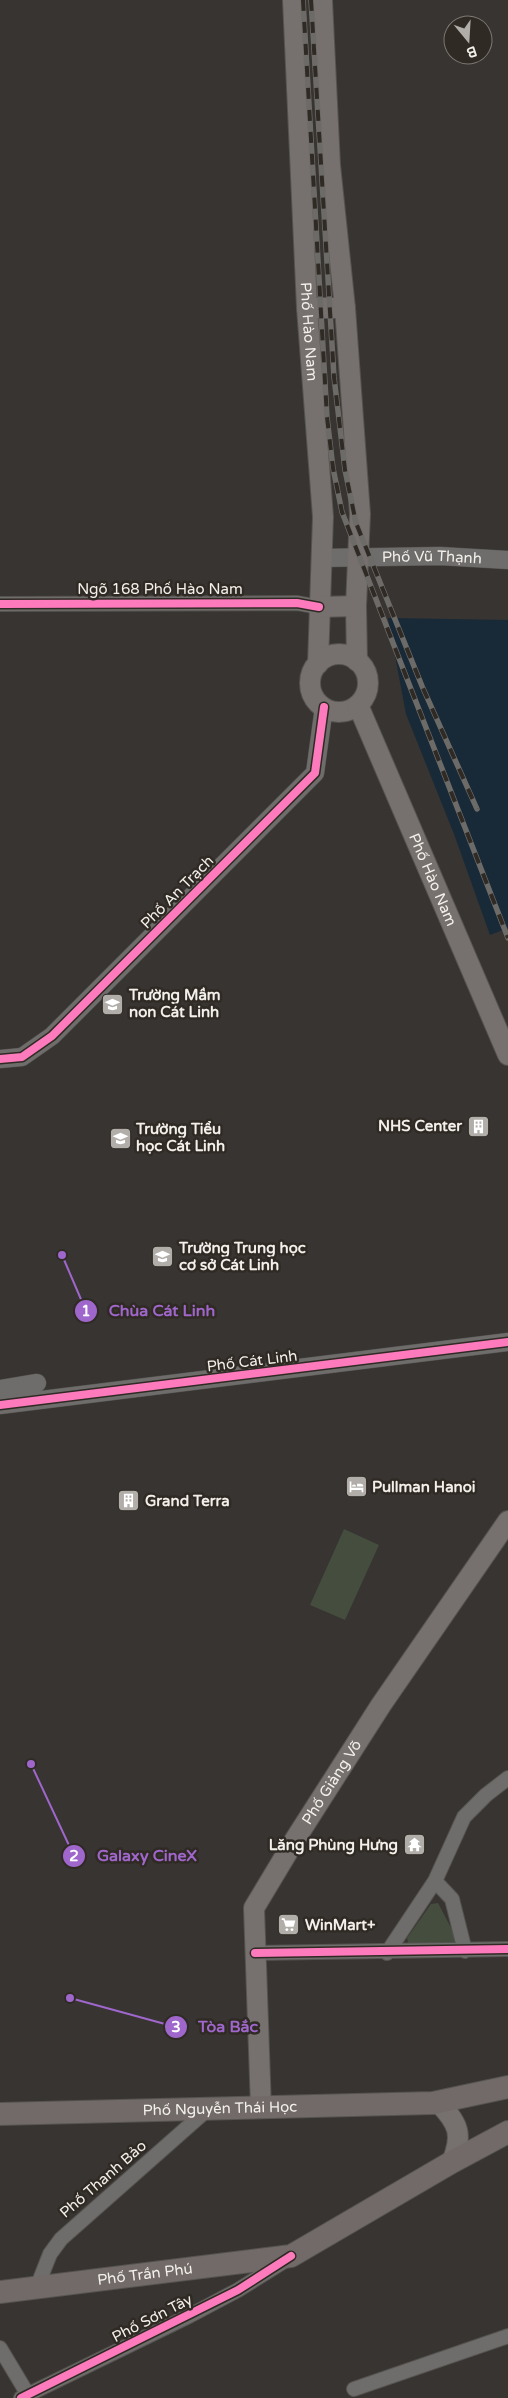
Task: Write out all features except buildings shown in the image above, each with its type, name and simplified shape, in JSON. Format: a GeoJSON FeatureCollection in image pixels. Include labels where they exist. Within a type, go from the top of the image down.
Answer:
{"type":"FeatureCollection","features":[{"type":"Feature","properties":{"kind":"main road","name":"Phố Hào Nam"},"geometry":{"type":"LineString","coordinates":[[293,0],[307,308],[323,517],[318,664],[312,676],[312,684],[313,693],[324,707]]}},
{"type":"Feature","properties":{"kind":"main road"},"geometry":{"type":"LineString","coordinates":[[322,0],[330,165],[345,308],[360,514],[356,606],[357,660]]}},
{"type":"Feature","properties":{"kind":"main road"},"geometry":{"type":"LineString","coordinates":[[295,44],[325,42]]}},
{"type":"Feature","properties":{"kind":"main road"},"geometry":{"type":"LineString","coordinates":[[307,308],[345,308]]}},
{"type":"Feature","properties":{"kind":"main road"},"geometry":{"type":"LineString","coordinates":[[319,607],[356,606]]}},
{"type":"Feature","properties":{"kind":"main road"},"geometry":{"type":"LineString","coordinates":[[318,664],[331,655],[347,654],[357,660],[363,668],[366,680],[364,696],[358,705],[342,713],[334,713],[324,707]]}},
{"type":"Feature","properties":{"kind":"main road","name":"Phố Hào Nam"},"geometry":{"type":"LineString","coordinates":[[358,705],[508,1055]]}},
{"type":"Feature","properties":{"kind":"main road","name":"Phố Giảng Võ"},"geometry":{"type":"LineString","coordinates":[[261,2108],[254,1915],[257,1902],[381,1705],[508,1521]]}},
{"type":"Feature","properties":{"kind":"main road","name":"Phố Nguyễn Thái Học"},"geometry":{"type":"LineString","coordinates":[[0,2114],[439,2103],[508,2087]]}},
{"type":"Feature","properties":{"kind":"main road"},"geometry":{"type":"LineString","coordinates":[[439,2103],[448,2111],[459,2132],[459,2143],[449,2164]]}},
{"type":"Feature","properties":{"kind":"main road","name":"Phố Sơn Tây"},"geometry":{"type":"LineString","coordinates":[[291,2256],[508,2132]]}},
{"type":"Feature","properties":{"kind":"main road","name":"Phố Trần Phú"},"geometry":{"type":"LineString","coordinates":[[2,2296],[37,2287],[291,2256]]}},
{"type":"Feature","properties":{"kind":"street","name":"Phố Vũ Thạnh"},"geometry":{"type":"LineString","coordinates":[[321,558],[440,556],[508,560]]}},
{"type":"Feature","properties":{"kind":"street","name":"Ngõ 168 Phố Hào Nam"},"geometry":{"type":"LineString","coordinates":[[0,604],[287,602],[319,607]]}},
{"type":"Feature","properties":{"kind":"street","name":"Phố An Trạch"},"geometry":{"type":"LineString","coordinates":[[0,1059],[22,1056],[52,1036],[315,773],[324,707]]}},
{"type":"Feature","properties":{"kind":"street","name":"Phố Cát Linh"},"geometry":{"type":"LineString","coordinates":[[0,1404],[508,1342]]}},
{"type":"Feature","properties":{"kind":"street"},"geometry":{"type":"LineString","coordinates":[[0,1389],[37,1383],[40,1400]]}},
{"type":"Feature","properties":{"kind":"street"},"geometry":{"type":"LineString","coordinates":[[388,1953],[436,1881],[464,1817],[486,1795],[508,1778]]}},
{"type":"Feature","properties":{"kind":"street"},"geometry":{"type":"LineString","coordinates":[[436,1881],[452,1899],[465,1951]]}},
{"type":"Feature","properties":{"kind":"street"},"geometry":{"type":"LineString","coordinates":[[255,1953],[388,1953],[508,1950]]}},
{"type":"Feature","properties":{"kind":"street","name":"Phố Thanh Bảo"},"geometry":{"type":"LineString","coordinates":[[37,2287],[47,2261],[61,2239],[208,2109]]}},
{"type":"Feature","properties":{"kind":"street","name":"Phố Sơn Tây"},"geometry":{"type":"LineString","coordinates":[[26,2397],[238,2290],[291,2256]]}},
{"type":"Feature","properties":{"kind":"street"},"geometry":{"type":"LineString","coordinates":[[354,2389],[508,2336]]}},
{"type":"Feature","properties":{"kind":"street"},"geometry":{"type":"LineString","coordinates":[[0,2348],[26,2397]]}},
{"type":"Feature","properties":{"kind":"green space"},"geometry":{"type":"Polygon","coordinates":[[[344,1529],[379,1545],[345,1620],[310,1605],[344,1529]]]}},
{"type":"Feature","properties":{"kind":"green space"},"geometry":{"type":"Polygon","coordinates":[[[438,1903],[457,1939],[451,1946],[409,1946],[407,1938],[431,1904],[438,1903]]]}},
{"type":"Feature","properties":{"kind":"water"},"geometry":{"type":"Polygon","coordinates":[[[388,618],[508,620],[508,928],[490,935],[454,834],[406,714],[388,618]]]}},
{"type":"Feature","properties":{"kind":"railway"},"geometry":{"type":"LineString","coordinates":[[303,0],[327,417],[333,468],[342,512],[508,938]]}},
{"type":"Feature","properties":{"kind":"railway"},"geometry":{"type":"LineString","coordinates":[[311,0],[334,377],[345,470],[356,523],[422,686],[477,809]]}},
{"type":"Feature","properties":{"kind":"cycle path"},"geometry":{"type":"LineString","coordinates":[[0,604],[297,603],[319,607]]}},
{"type":"Feature","properties":{"kind":"cycle path"},"geometry":{"type":"LineString","coordinates":[[0,1059],[22,1057],[52,1036],[315,773],[324,707]]}},
{"type":"Feature","properties":{"kind":"cycle path"},"geometry":{"type":"LineString","coordinates":[[0,1405],[508,1342]]}},
{"type":"Feature","properties":{"kind":"cycle path"},"geometry":{"type":"LineString","coordinates":[[255,1953],[508,1949]]}},
{"type":"Feature","properties":{"kind":"cycle path"},"geometry":{"type":"LineString","coordinates":[[21,2398],[238,2290],[291,2256]]}},
{"type":"Feature","properties":{"kind":"place","name":"Trường Mầm non Cát Linh"},"geometry":{"type":"Point","coordinates":[113,1004]}},
{"type":"Feature","properties":{"kind":"place","name":"NHS Center"},"geometry":{"type":"Point","coordinates":[478,1126]}},
{"type":"Feature","properties":{"kind":"place","name":"Trường Tiểu học Cát Linh"},"geometry":{"type":"Point","coordinates":[120,1138]}},
{"type":"Feature","properties":{"kind":"place","name":"Chùa Cát Linh"},"geometry":{"type":"Point","coordinates":[62,1255]}},
{"type":"Feature","properties":{"kind":"place","name":"Trường Trung học cơ sở Cát Linh"},"geometry":{"type":"Point","coordinates":[163,1257]}},
{"type":"Feature","properties":{"kind":"place","name":"Pullman Hanoi"},"geometry":{"type":"Point","coordinates":[356,1487]}},
{"type":"Feature","properties":{"kind":"place","name":"Grand Terra"},"geometry":{"type":"Point","coordinates":[129,1501]}},
{"type":"Feature","properties":{"kind":"place","name":"Galaxy CineX"},"geometry":{"type":"Point","coordinates":[31,1764]}},
{"type":"Feature","properties":{"kind":"place","name":"Lăng Phùng Hưng"},"geometry":{"type":"Point","coordinates":[414,1845]}},
{"type":"Feature","properties":{"kind":"place","name":"WinMart+"},"geometry":{"type":"Point","coordinates":[289,1925]}},
{"type":"Feature","properties":{"kind":"place","name":"Tòa Bắc"},"geometry":{"type":"Point","coordinates":[70,1998]}}]}
